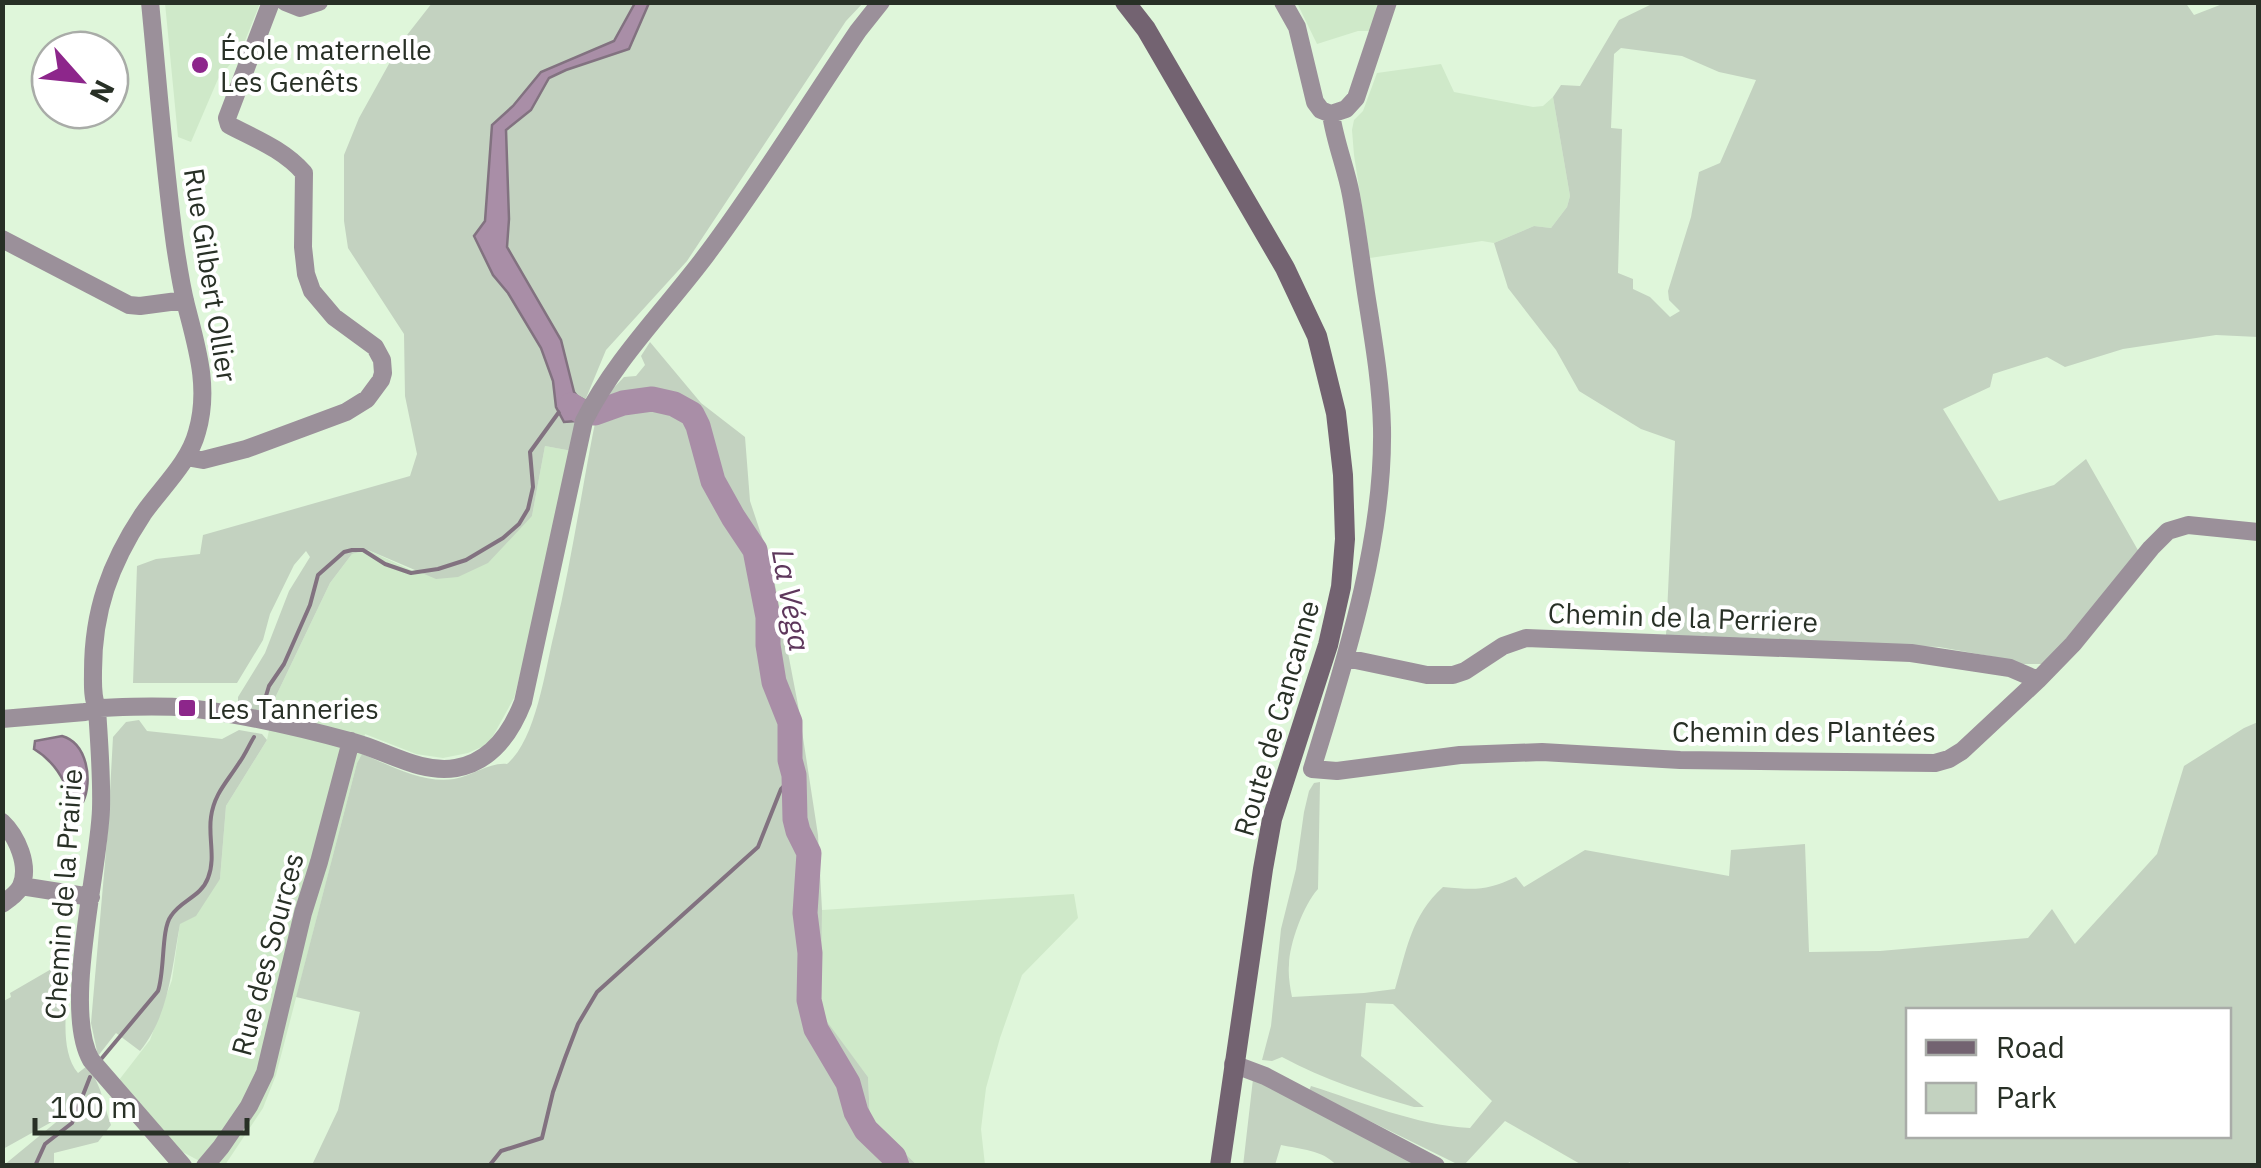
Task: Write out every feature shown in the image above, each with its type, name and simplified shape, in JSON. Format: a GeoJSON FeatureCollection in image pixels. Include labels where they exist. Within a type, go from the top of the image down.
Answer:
{"type":"FeatureCollection","features":[{"type":"Feature","properties":{"kind":"main road","name":"Route de Cancanne"},"geometry":{"type":"LineString","coordinates":[[1125,2],[1146,29],[1286,268],[1317,336],[1336,413],[1343,476],[1341,586],[1328,645],[1272,819],[1220,1166]]}},
{"type":"Feature","properties":{"kind":"main road","name":"Route de Cancanne"},"geometry":{"type":"LineString","coordinates":[[1140,2],[1146,29]]}},
{"type":"Feature","properties":{"kind":"street","name":"Rue Gilbert Ollier"},"geometry":{"type":"LineString","coordinates":[[97,708],[94,632],[106,584],[134,528],[186,457],[197,434],[204,389],[175,241],[150,2]]}},
{"type":"Feature","properties":{"kind":"street"},"geometry":{"type":"LineString","coordinates":[[186,457],[203,460],[246,449],[346,412],[367,400],[378,388],[383,372],[374,346],[334,318],[312,291],[303,247],[304,172],[280,151],[229,125],[226,118],[271,2]]}},
{"type":"Feature","properties":{"kind":"street"},"geometry":{"type":"LineString","coordinates":[[285,2],[300,8],[319,2]]}},
{"type":"Feature","properties":{"kind":"street"},"geometry":{"type":"LineString","coordinates":[[2,719],[97,708],[187,708],[351,741],[438,769],[459,768],[499,746],[523,702],[584,421],[594,401],[714,245],[881,2]]}},
{"type":"Feature","properties":{"kind":"street"},"geometry":{"type":"LineString","coordinates":[[1282,2],[1296,27],[1316,102],[1321,110],[1331,114],[1346,110],[1356,98],[1388,2]]}},
{"type":"Feature","properties":{"kind":"street"},"geometry":{"type":"LineString","coordinates":[[1331,114],[1353,206],[1376,357],[1382,428],[1375,519],[1346,658]]}},
{"type":"Feature","properties":{"kind":"street"},"geometry":{"type":"LineString","coordinates":[[2,239],[129,305],[185,300]]}},
{"type":"Feature","properties":{"kind":"street","name":"Chemin des Plantées"},"geometry":{"type":"LineString","coordinates":[[1346,658],[1312,769],[1337,771],[1508,752],[1935,764],[1962,751],[2038,680],[2168,531],[2188,525],[2258,532]]}},
{"type":"Feature","properties":{"kind":"street","name":"Chemin de la Perriere"},"geometry":{"type":"LineString","coordinates":[[1346,658],[1427,675],[1452,674],[1526,638],[1911,653],[2010,668],[2038,680]]}},
{"type":"Feature","properties":{"kind":"street","name":"Chemin de la Prairie"},"geometry":{"type":"LineString","coordinates":[[97,708],[101,809],[80,1003],[83,1044],[95,1065],[183,1166]]}},
{"type":"Feature","properties":{"kind":"street","name":"Rue des Sources"},"geometry":{"type":"LineString","coordinates":[[205,1166],[250,1106],[265,1072],[351,741]]}},
{"type":"Feature","properties":{"kind":"street"},"geometry":{"type":"LineString","coordinates":[[2,822],[20,852],[23,868],[21,886],[2,904]]}},
{"type":"Feature","properties":{"kind":"street"},"geometry":{"type":"LineString","coordinates":[[21,886],[90,897]]}},
{"type":"Feature","properties":{"kind":"street"},"geometry":{"type":"LineString","coordinates":[[1234,1064],[1266,1076],[1436,1166]]}},
{"type":"Feature","properties":{"kind":"shaded area","name":"École maternelle Les Genêts"},"geometry":{"type":"Polygon","coordinates":[[[165,3],[260,3],[241,51],[218,79],[191,142],[178,137],[165,3]]]}},
{"type":"Feature","properties":{"kind":"shaded area"},"geometry":{"type":"Polygon","coordinates":[[[635,3],[649,3],[629,49],[549,78],[531,110],[506,130],[507,247],[561,340],[574,392],[588,402],[577,421],[564,422],[556,407],[553,381],[541,348],[493,275],[474,236],[485,221],[492,125],[541,72],[614,41],[635,3]]]}},
{"type":"Feature","properties":{"kind":"shaded area"},"geometry":{"type":"Polygon","coordinates":[[[1378,3],[1372,31],[1358,31],[1317,44],[1298,5],[1378,3]]]}},
{"type":"Feature","properties":{"kind":"shaded area"},"geometry":{"type":"Polygon","coordinates":[[[1441,64],[1454,92],[1533,107],[1543,106],[1553,97],[1570,196],[1567,207],[1551,228],[1534,226],[1494,243],[1482,241],[1370,258],[1354,155],[1354,120],[1363,111],[1377,73],[1441,64]]]}},
{"type":"Feature","properties":{"kind":"shaded area"},"geometry":{"type":"Polygon","coordinates":[[[545,446],[572,451],[549,563],[514,698],[486,745],[468,753],[443,758],[416,754],[365,734],[276,1075],[263,1108],[225,1165],[207,1165],[179,1150],[119,1080],[150,1040],[172,980],[180,923],[220,879],[226,806],[267,740],[276,696],[330,583],[352,554],[368,550],[413,571],[532,516],[545,446]]]}},
{"type":"Feature","properties":{"kind":"shaded area"},"geometry":{"type":"Polygon","coordinates":[[[62,736],[77,746],[86,763],[83,802],[75,804],[54,766],[34,749],[35,741],[62,736]]]}},
{"type":"Feature","properties":{"kind":"shaded area"},"geometry":{"type":"Polygon","coordinates":[[[1074,894],[1078,918],[1022,975],[1000,1038],[986,1088],[981,1129],[985,1165],[917,1165],[870,1120],[868,1077],[824,1019],[822,910],[1074,894]]]}},
{"type":"Feature","properties":{"kind":"green space"},"geometry":{"type":"Polygon","coordinates":[[[2185,2],[2194,15],[2225,3],[2258,3],[2258,337],[2216,335],[2123,349],[2065,367],[2047,357],[1993,374],[1990,387],[1943,409],[1999,501],[2054,485],[2086,459],[2139,552],[2045,664],[2018,664],[1939,647],[1666,635],[1675,441],[1641,429],[1579,391],[1556,350],[1508,288],[1494,243],[1534,226],[1551,228],[1567,207],[1570,196],[1553,97],[1561,85],[1580,86],[1619,20],[1654,3],[2185,2]],[[1621,48],[1614,54],[1611,128],[1622,129],[1618,273],[1633,279],[1633,289],[1650,297],[1670,317],[1680,311],[1669,300],[1668,291],[1691,217],[1699,172],[1720,163],[1756,80],[1719,72],[1682,56],[1621,48]]]}},
{"type":"Feature","properties":{"kind":"green space"},"geometry":{"type":"Polygon","coordinates":[[[432,3],[863,3],[846,21],[687,261],[606,350],[584,403],[572,451],[545,446],[532,516],[488,563],[458,577],[436,579],[368,550],[352,554],[330,583],[276,696],[272,716],[249,713],[238,697],[265,653],[289,591],[310,557],[306,551],[294,565],[270,614],[263,640],[237,683],[133,683],[137,566],[156,559],[200,554],[203,535],[410,476],[417,454],[405,396],[404,334],[348,248],[344,155],[359,118],[400,44],[432,3]]]}},
{"type":"Feature","properties":{"kind":"green space"},"geometry":{"type":"Polygon","coordinates":[[[650,342],[701,403],[745,437],[750,501],[771,564],[818,835],[821,1006],[825,1019],[868,1077],[870,1120],[917,1165],[312,1165],[338,1110],[360,1012],[296,997],[357,763],[362,754],[407,772],[442,780],[507,764],[517,753],[543,685],[597,413],[624,377],[636,376],[645,365],[641,356],[650,342]]]}},
{"type":"Feature","properties":{"kind":"green space"},"geometry":{"type":"Polygon","coordinates":[[[139,720],[147,731],[222,739],[239,730],[262,734],[267,740],[226,806],[220,879],[196,916],[180,924],[168,990],[150,1037],[140,1051],[116,1033],[98,1056],[91,1023],[113,737],[126,722],[139,720]]]}},
{"type":"Feature","properties":{"kind":"green space"},"geometry":{"type":"Polygon","coordinates":[[[2258,722],[2258,1165],[1582,1165],[1505,1121],[1464,1165],[1459,1165],[1309,1091],[1311,1086],[1409,1118],[1470,1128],[1492,1101],[1393,1004],[1366,1003],[1361,1056],[1424,1107],[1347,1086],[1282,1057],[1262,1060],[1271,1026],[1281,929],[1296,869],[1304,812],[1314,783],[1320,782],[1318,889],[1303,914],[1292,946],[1292,997],[1395,989],[1417,921],[1443,887],[1480,888],[1516,877],[1524,887],[1585,850],[1729,876],[1731,850],[1805,844],[1809,952],[1880,951],[2028,938],[2052,909],[2075,944],[2157,854],[2184,766],[2258,722]]]}},
{"type":"Feature","properties":{"kind":"green space"},"geometry":{"type":"Polygon","coordinates":[[[72,957],[67,1049],[78,1073],[87,1066],[92,1074],[111,1125],[98,1142],[54,1153],[54,1165],[4,1165],[66,1114],[3,1149],[2,1002],[11,997],[10,993],[72,957]]]}},
{"type":"Feature","properties":{"kind":"green space"},"geometry":{"type":"Polygon","coordinates":[[[1253,1079],[1420,1165],[1336,1165],[1318,1153],[1281,1145],[1275,1165],[1243,1166],[1253,1079]]]}},
{"type":"Feature","properties":{"kind":"waterway","name":"La Véga"},"geometry":{"type":"LineString","coordinates":[[571,405],[582,412],[595,413],[623,403],[652,399],[674,404],[692,414],[713,481],[755,550],[768,617],[774,682],[790,722],[795,819],[809,853],[805,913],[810,953],[809,1000],[816,1029],[848,1083],[856,1112],[866,1130],[894,1157],[897,1166]]}},
{"type":"Feature","properties":{"kind":"waterway"},"geometry":{"type":"LineString","coordinates":[[262,709],[269,686],[284,664],[310,605],[318,575],[344,552],[352,550],[363,550],[385,564],[411,573],[466,560],[503,538],[528,509],[533,487],[530,452],[559,412]]}},
{"type":"Feature","properties":{"kind":"waterway"},"geometry":{"type":"LineString","coordinates":[[102,1058],[158,991],[168,922],[208,878],[215,802],[254,737]]}},
{"type":"Feature","properties":{"kind":"waterway"},"geometry":{"type":"LineString","coordinates":[[489,1166],[501,1151],[542,1138],[565,1058],[578,1024],[597,992],[758,847],[781,789],[794,775]]}},
{"type":"Feature","properties":{"kind":"waterway"},"geometry":{"type":"LineString","coordinates":[[35,1166],[45,1144],[72,1123],[90,1077]]}},
{"type":"Feature","properties":{"kind":"place","name":"École maternelle Les Genêts"},"geometry":{"type":"Point","coordinates":[200,65]}},
{"type":"Feature","properties":{"kind":"place","name":"Les Tanneries"},"geometry":{"type":"Point","coordinates":[187,708]}}]}
